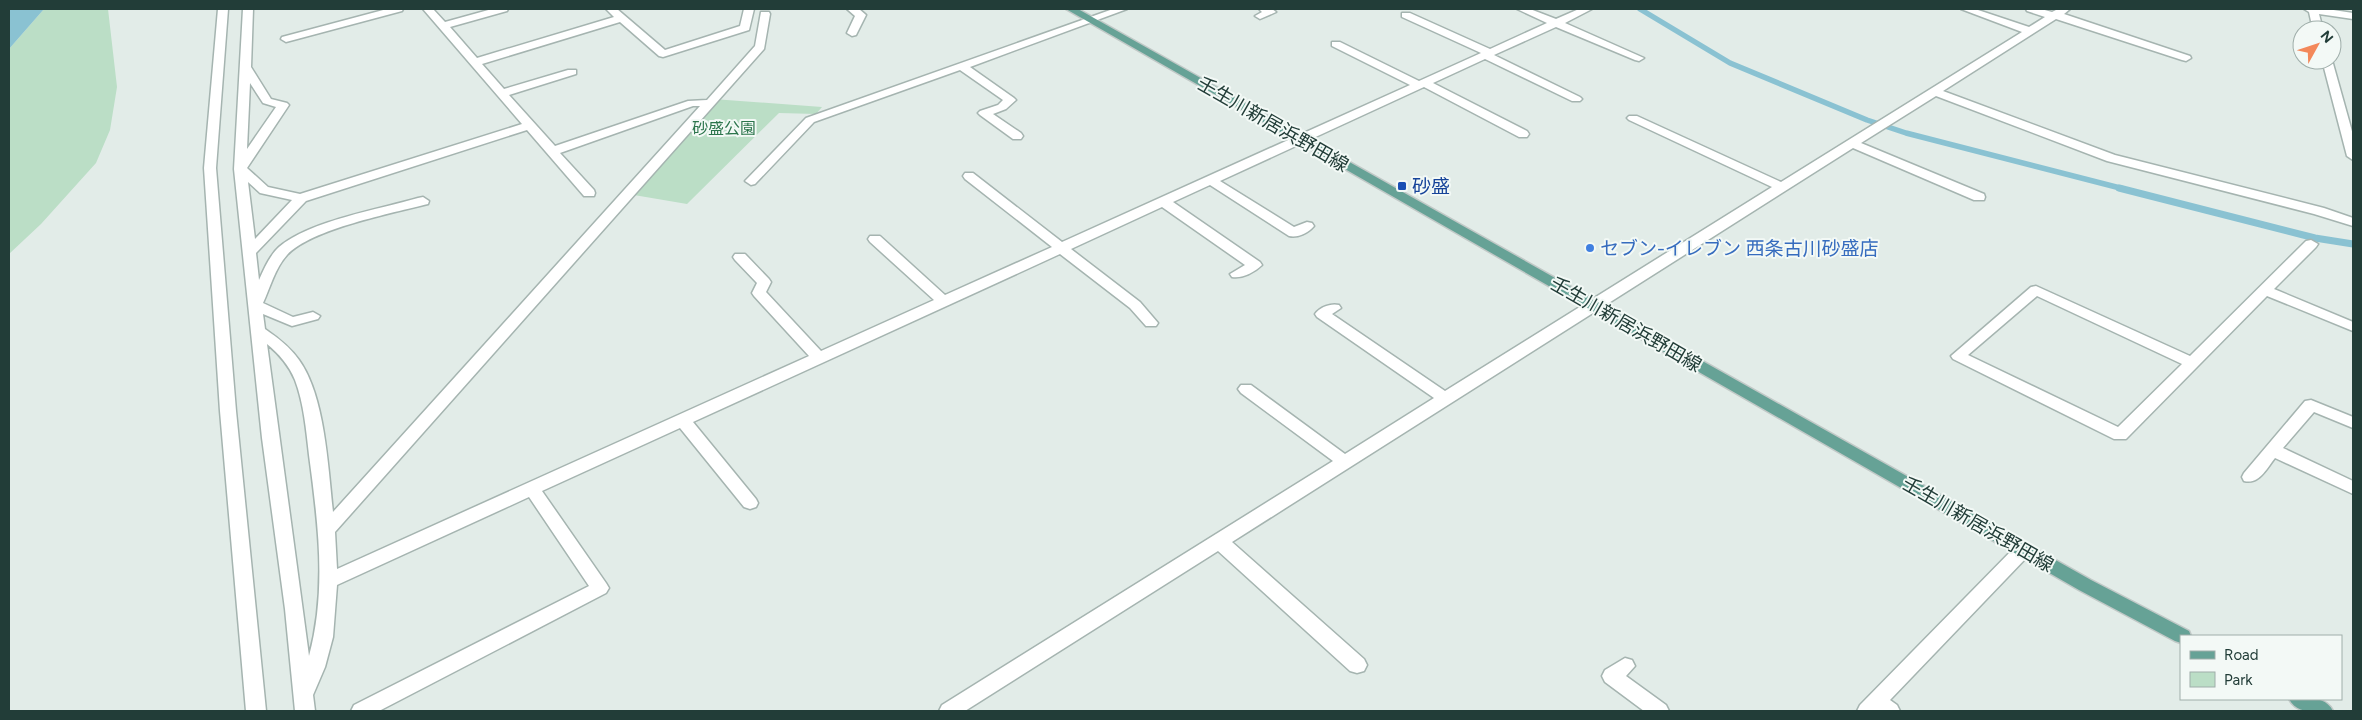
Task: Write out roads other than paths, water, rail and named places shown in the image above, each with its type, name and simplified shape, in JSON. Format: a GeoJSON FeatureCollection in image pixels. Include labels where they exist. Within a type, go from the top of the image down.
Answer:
{"type":"FeatureCollection","features":[{"type":"Feature","properties":{"kind":"main road","name":"壬生川新居浜野田線"},"geometry":{"type":"LineString","coordinates":[[1071,9],[2023,550],[2180,635]]}},
{"type":"Feature","properties":{"kind":"main road"},"geometry":{"type":"LineString","coordinates":[[2302,700],[2323,711]]}},
{"type":"Feature","properties":{"kind":"street"},"geometry":{"type":"LineString","coordinates":[[223,9],[210,168],[228,411],[256,711]]}},
{"type":"Feature","properties":{"kind":"street"},"geometry":{"type":"LineString","coordinates":[[248,9],[240,169],[304,703]]}},
{"type":"Feature","properties":{"kind":"street"},"geometry":{"type":"LineString","coordinates":[[286,39],[398,9]]}},
{"type":"Feature","properties":{"kind":"street"},"geometry":{"type":"LineString","coordinates":[[428,9],[589,193]]}},
{"type":"Feature","properties":{"kind":"street"},"geometry":{"type":"LineString","coordinates":[[442,26],[504,9]]}},
{"type":"Feature","properties":{"kind":"street"},"geometry":{"type":"LineString","coordinates":[[611,9],[662,54],[745,28],[758,12]]}},
{"type":"Feature","properties":{"kind":"street"},"geometry":{"type":"LineString","coordinates":[[852,9],[861,15],[852,33]]}},
{"type":"Feature","properties":{"kind":"street"},"geometry":{"type":"LineString","coordinates":[[751,181],[810,120],[1122,9]]}},
{"type":"Feature","properties":{"kind":"street"},"geometry":{"type":"LineString","coordinates":[[1522,9],[1639,58]]}},
{"type":"Feature","properties":{"kind":"street"},"geometry":{"type":"LineString","coordinates":[[328,581],[531,487],[1588,9]]}},
{"type":"Feature","properties":{"kind":"street"},"geometry":{"type":"LineString","coordinates":[[1966,9],[2030,31]]}},
{"type":"Feature","properties":{"kind":"street"},"geometry":{"type":"LineString","coordinates":[[2030,9],[2058,13],[2186,58]]}},
{"type":"Feature","properties":{"kind":"street"},"geometry":{"type":"LineString","coordinates":[[2311,9],[2353,16]]}},
{"type":"Feature","properties":{"kind":"street"},"geometry":{"type":"LineString","coordinates":[[327,530],[703,102],[760,47],[758,12]]}},
{"type":"Feature","properties":{"kind":"street"},"geometry":{"type":"LineString","coordinates":[[949,711],[2058,13]]}},
{"type":"Feature","properties":{"kind":"street"},"geometry":{"type":"LineString","coordinates":[[1406,15],[1576,99]]}},
{"type":"Feature","properties":{"kind":"street"},"geometry":{"type":"LineString","coordinates":[[476,62],[622,18]]}},
{"type":"Feature","properties":{"kind":"street"},"geometry":{"type":"LineString","coordinates":[[1336,44],[1523,134]]}},
{"type":"Feature","properties":{"kind":"street"},"geometry":{"type":"LineString","coordinates":[[240,169],[283,105],[267,102],[244,65]]}},
{"type":"Feature","properties":{"kind":"street"},"geometry":{"type":"LineString","coordinates":[[961,66],[1010,100],[1002,107],[984,113],[1017,136]]}},
{"type":"Feature","properties":{"kind":"street"},"geometry":{"type":"LineString","coordinates":[[2330,70],[2353,156]]}},
{"type":"Feature","properties":{"kind":"street"},"geometry":{"type":"LineString","coordinates":[[502,93],[572,72]]}},
{"type":"Feature","properties":{"kind":"street"},"geometry":{"type":"LineString","coordinates":[[1934,91],[2111,158],[2319,211],[2353,222]]}},
{"type":"Feature","properties":{"kind":"street"},"geometry":{"type":"LineString","coordinates":[[553,151],[703,102]]}},
{"type":"Feature","properties":{"kind":"street"},"geometry":{"type":"LineString","coordinates":[[1633,118],[1782,187]]}},
{"type":"Feature","properties":{"kind":"street"},"geometry":{"type":"LineString","coordinates":[[249,253],[301,198],[530,126]]}},
{"type":"Feature","properties":{"kind":"street"},"geometry":{"type":"LineString","coordinates":[[1851,143],[1979,197]]}},
{"type":"Feature","properties":{"kind":"street"},"geometry":{"type":"LineString","coordinates":[[240,169],[264,190],[301,198]]}},
{"type":"Feature","properties":{"kind":"street"},"geometry":{"type":"LineString","coordinates":[[969,176],[1135,305],[1151,323]]}},
{"type":"Feature","properties":{"kind":"street"},"geometry":{"type":"LineString","coordinates":[[1210,180],[1294,233],[1306,226]]}},
{"type":"Feature","properties":{"kind":"street"},"geometry":{"type":"LineString","coordinates":[[255,305],[281,253],[289,245],[309,235],[423,201]]}},
{"type":"Feature","properties":{"kind":"street"},"geometry":{"type":"LineString","coordinates":[[1162,201],[1255,265],[1237,274]]}},
{"type":"Feature","properties":{"kind":"street"},"geometry":{"type":"LineString","coordinates":[[874,239],[943,301]]}},
{"type":"Feature","properties":{"kind":"street"},"geometry":{"type":"LineString","coordinates":[[2192,363],[2036,290],[1958,356],[2120,435],[2192,363],[2265,290],[2311,244]]}},
{"type":"Feature","properties":{"kind":"street"},"geometry":{"type":"LineString","coordinates":[[740,257],[764,282],[759,293],[818,357]]}},
{"type":"Feature","properties":{"kind":"street"},"geometry":{"type":"LineString","coordinates":[[2265,290],[2353,327]]}},
{"type":"Feature","properties":{"kind":"street"},"geometry":{"type":"LineString","coordinates":[[255,305],[292,322],[314,316]]}},
{"type":"Feature","properties":{"kind":"street"},"geometry":{"type":"LineString","coordinates":[[1334,308],[1322,314],[1445,399]]}},
{"type":"Feature","properties":{"kind":"street"},"geometry":{"type":"LineString","coordinates":[[258,331],[283,349],[299,371],[311,416],[327,530],[328,581],[323,637],[304,703]]}},
{"type":"Feature","properties":{"kind":"street"},"geometry":{"type":"LineString","coordinates":[[1246,389],[1345,462]]}},
{"type":"Feature","properties":{"kind":"street"},"geometry":{"type":"LineString","coordinates":[[2250,477],[2311,405],[2353,424]]}},
{"type":"Feature","properties":{"kind":"street"},"geometry":{"type":"LineString","coordinates":[[682,419],[750,503]]}},
{"type":"Feature","properties":{"kind":"street"},"geometry":{"type":"LineString","coordinates":[[2273,450],[2353,488]]}},
{"type":"Feature","properties":{"kind":"street"},"geometry":{"type":"LineString","coordinates":[[361,711],[600,588],[531,487]]}},
{"type":"Feature","properties":{"kind":"street"},"geometry":{"type":"LineString","coordinates":[[1219,541],[1357,665]]}},
{"type":"Feature","properties":{"kind":"street"},"geometry":{"type":"LineString","coordinates":[[1878,708],[2023,550]]}},
{"type":"Feature","properties":{"kind":"street"},"geometry":{"type":"LineString","coordinates":[[1624,666],[1612,676],[1659,711]]}},
{"type":"Feature","properties":{"kind":"water"},"geometry":{"type":"Polygon","coordinates":[[[9,9],[44,9],[9,49],[9,9]]]}},
{"type":"Feature","properties":{"kind":"waterway"},"geometry":{"type":"LineString","coordinates":[[1640,9],[1730,63],[1867,120],[1906,133],[2124,189]]}},
{"type":"Feature","properties":{"kind":"waterway"},"geometry":{"type":"LineString","coordinates":[[2119,188],[2315,238],[2353,244]]}},
{"type":"Feature","properties":{"kind":"place","name":"砂盛"},"geometry":{"type":"Point","coordinates":[1402,186]}},
{"type":"Feature","properties":{"kind":"place","name":"セブン-イレブン 西条古川砂盛店"},"geometry":{"type":"Point","coordinates":[1590,248]}},
{"type":"Feature","properties":{"kind":"park label","name":"砂盛公園"},"geometry":{"type":"Point","coordinates":[724,128]}}]}
